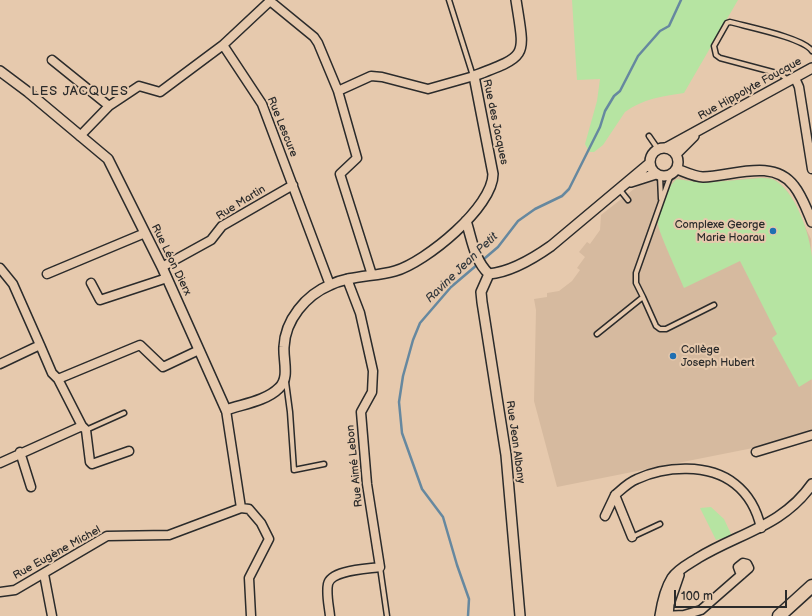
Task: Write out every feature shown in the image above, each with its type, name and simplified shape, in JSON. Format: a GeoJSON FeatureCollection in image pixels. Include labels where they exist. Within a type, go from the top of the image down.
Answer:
{"type":"FeatureCollection","features":[{"type":"Feature","properties":{"kind":"main road"},"geometry":{"type":"LineString","coordinates":[[779,616],[812,586]]}},
{"type":"Feature","properties":{"kind":"street","name":"Rue des Jacques"},"geometry":{"type":"LineString","coordinates":[[285,378],[284,348],[288,328],[294,315],[306,300],[330,285],[347,279],[396,271],[412,264],[437,248],[466,221],[488,191],[493,177],[474,76],[508,63],[518,54],[521,49],[522,37],[516,0]]}},
{"type":"Feature","properties":{"kind":"street"},"geometry":{"type":"LineString","coordinates":[[80,136],[109,106],[139,86],[160,92],[223,45],[270,1],[314,37],[318,43],[338,91],[357,158],[340,174],[372,275]]}},
{"type":"Feature","properties":{"kind":"street","name":"Rue Lescure"},"geometry":{"type":"LineString","coordinates":[[223,45],[262,104],[330,285]]}},
{"type":"Feature","properties":{"kind":"street"},"geometry":{"type":"LineString","coordinates":[[52,60],[109,106]]}},
{"type":"Feature","properties":{"kind":"street","name":"Rue Hippolyte Foucque"},"geometry":{"type":"LineString","coordinates":[[662,148],[699,131],[812,68]]}},
{"type":"Feature","properties":{"kind":"street","name":"Rue Léon Dierx"},"geometry":{"type":"LineString","coordinates":[[0,71],[28,92],[108,159],[162,267],[226,410],[241,508]]}},
{"type":"Feature","properties":{"kind":"street"},"geometry":{"type":"LineString","coordinates":[[338,91],[371,76],[382,77],[428,89],[474,76]]}},
{"type":"Feature","properties":{"kind":"street"},"geometry":{"type":"LineString","coordinates":[[792,79],[799,87],[812,169]]}},
{"type":"Feature","properties":{"kind":"street","name":"Rue Hippolyte Foucque"},"geometry":{"type":"LineString","coordinates":[[676,165],[699,131]]}},
{"type":"Feature","properties":{"kind":"street"},"geometry":{"type":"LineString","coordinates":[[658,175],[650,168],[650,163],[652,155],[662,148],[676,165],[692,174],[702,177],[760,170],[773,171],[785,177],[794,186],[812,222]]}},
{"type":"Feature","properties":{"kind":"street"},"geometry":{"type":"LineString","coordinates":[[466,221],[478,260],[487,272],[504,271],[541,253],[620,190],[650,163]]}},
{"type":"Feature","properties":{"kind":"street"},"geometry":{"type":"LineString","coordinates":[[628,183],[658,175],[676,165]]}},
{"type":"Feature","properties":{"kind":"street","name":"Rue Martin"},"geometry":{"type":"LineString","coordinates":[[162,267],[211,240],[222,226],[293,185]]}},
{"type":"Feature","properties":{"kind":"street"},"geometry":{"type":"LineString","coordinates":[[47,274],[145,233]]}},
{"type":"Feature","properties":{"kind":"street"},"geometry":{"type":"LineString","coordinates":[[0,268],[13,284],[52,373],[58,379],[84,428],[90,462],[92,464],[129,451]]}},
{"type":"Feature","properties":{"kind":"street","name":"Rue Jean Albany"},"geometry":{"type":"LineString","coordinates":[[487,272],[481,292],[506,455],[520,616]]}},
{"type":"Feature","properties":{"kind":"street"},"geometry":{"type":"LineString","coordinates":[[91,283],[100,300],[167,278]]}},
{"type":"Feature","properties":{"kind":"street","name":"Rue Aimé Lebon"},"geometry":{"type":"LineString","coordinates":[[347,279],[360,314],[373,371],[372,392],[361,412],[367,484],[380,567]]}},
{"type":"Feature","properties":{"kind":"street"},"geometry":{"type":"LineString","coordinates":[[0,364],[40,345]]}},
{"type":"Feature","properties":{"kind":"street"},"geometry":{"type":"LineString","coordinates":[[58,379],[140,345],[163,368],[199,350]]}},
{"type":"Feature","properties":{"kind":"street"},"geometry":{"type":"LineString","coordinates":[[226,410],[272,394],[280,388],[285,378]]}},
{"type":"Feature","properties":{"kind":"street"},"geometry":{"type":"LineString","coordinates":[[0,462],[20,452],[84,428]]}},
{"type":"Feature","properties":{"kind":"street"},"geometry":{"type":"LineString","coordinates":[[756,452],[812,435]]}},
{"type":"Feature","properties":{"kind":"street"},"geometry":{"type":"LineString","coordinates":[[20,452],[31,487]]}},
{"type":"Feature","properties":{"kind":"street"},"geometry":{"type":"LineString","coordinates":[[605,516],[615,495],[636,479],[655,473],[687,469],[710,472],[734,483],[746,494],[757,512],[761,528]]}},
{"type":"Feature","properties":{"kind":"street"},"geometry":{"type":"LineString","coordinates":[[741,575],[701,610],[684,615],[662,616],[665,592],[672,577],[681,568],[711,551],[761,528],[788,511],[812,484]]}},
{"type":"Feature","properties":{"kind":"street"},"geometry":{"type":"LineString","coordinates":[[615,495],[632,537]]}},
{"type":"Feature","properties":{"kind":"street"},"geometry":{"type":"LineString","coordinates":[[241,508],[249,509],[261,523],[268,539],[249,578],[251,616]]}},
{"type":"Feature","properties":{"kind":"street","name":"Rue Eugène Michel"},"geometry":{"type":"LineString","coordinates":[[0,592],[15,590],[107,536],[169,535],[241,508]]}},
{"type":"Feature","properties":{"kind":"street"},"geometry":{"type":"LineString","coordinates":[[667,616],[669,604],[679,576],[693,562]]}},
{"type":"Feature","properties":{"kind":"street"},"geometry":{"type":"LineString","coordinates":[[330,616],[328,585],[332,577],[338,574],[380,567]]}},
{"type":"Feature","properties":{"kind":"street"},"geometry":{"type":"LineString","coordinates":[[44,574],[52,616]]}},
{"type":"Feature","properties":{"kind":"lane"},"geometry":{"type":"LineString","coordinates":[[449,0],[474,76]]}},
{"type":"Feature","properties":{"kind":"lane"},"geometry":{"type":"LineString","coordinates":[[792,79],[780,74],[720,58],[716,55],[714,46],[727,23],[730,22],[799,40],[809,46],[812,51]]}},
{"type":"Feature","properties":{"kind":"lane"},"geometry":{"type":"LineString","coordinates":[[649,136],[662,148]]}},
{"type":"Feature","properties":{"kind":"lane"},"geometry":{"type":"LineString","coordinates":[[676,165],[636,274],[636,282],[656,326],[660,329],[666,328],[714,305]]}},
{"type":"Feature","properties":{"kind":"lane"},"geometry":{"type":"LineString","coordinates":[[658,175],[662,203]]}},
{"type":"Feature","properties":{"kind":"lane"},"geometry":{"type":"LineString","coordinates":[[620,190],[628,200]]}},
{"type":"Feature","properties":{"kind":"lane"},"geometry":{"type":"LineString","coordinates":[[597,334],[642,296]]}},
{"type":"Feature","properties":{"kind":"lane"},"geometry":{"type":"LineString","coordinates":[[285,378],[290,412],[294,470],[324,464]]}},
{"type":"Feature","properties":{"kind":"lane"},"geometry":{"type":"LineString","coordinates":[[84,428],[124,413]]}},
{"type":"Feature","properties":{"kind":"lane"},"geometry":{"type":"LineString","coordinates":[[632,537],[660,524]]}},
{"type":"Feature","properties":{"kind":"lane"},"geometry":{"type":"LineString","coordinates":[[380,567],[387,616]]}},
{"type":"Feature","properties":{"kind":"shaded area","name":"Collège Joseph Hubert"},"geometry":{"type":"Polygon","coordinates":[[[651,167],[660,176],[668,176],[677,169],[682,177],[704,182],[766,177],[776,180],[788,192],[811,239],[812,429],[758,447],[557,487],[534,401],[536,310],[534,299],[547,297],[547,293],[559,291],[572,281],[580,270],[577,268],[585,257],[579,252],[587,242],[590,244],[600,230],[601,215],[639,185],[651,167]]]}},
{"type":"Feature","properties":{"kind":"green space"},"geometry":{"type":"Polygon","coordinates":[[[572,0],[738,0],[684,93],[668,95],[646,101],[625,112],[603,145],[594,152],[589,152],[585,144],[597,101],[600,79],[577,80],[572,0]]]}},
{"type":"Feature","properties":{"kind":"green space"},"geometry":{"type":"Polygon","coordinates":[[[760,178],[772,179],[788,192],[805,225],[811,248],[812,379],[799,387],[772,338],[777,334],[740,261],[684,288],[665,245],[658,224],[667,193],[677,179],[703,183],[760,178]]]}},
{"type":"Feature","properties":{"kind":"green space"},"geometry":{"type":"Polygon","coordinates":[[[711,507],[724,519],[731,534],[728,537],[716,540],[700,508],[711,507]]]}},
{"type":"Feature","properties":{"kind":"waterway","name":"Ravine Jean Petit"},"geometry":{"type":"LineString","coordinates":[[468,616],[469,599],[443,517],[422,489],[402,433],[399,402],[403,376],[413,340],[420,323],[451,287],[498,247],[518,221],[535,209],[562,196],[569,189],[600,127],[605,111],[614,96],[620,91],[638,56],[660,31],[669,26],[681,0]]}},
{"type":"Feature","properties":{"kind":"place","name":"Complexe George Marie Hoarau"},"geometry":{"type":"Point","coordinates":[773,231]}},
{"type":"Feature","properties":{"kind":"place","name":"Collège Joseph Hubert"},"geometry":{"type":"Point","coordinates":[673,356]}},
{"type":"Feature","properties":{"kind":"district","name":"LES JACQUES"},"geometry":{"type":"Point","coordinates":[80,92]}}]}
